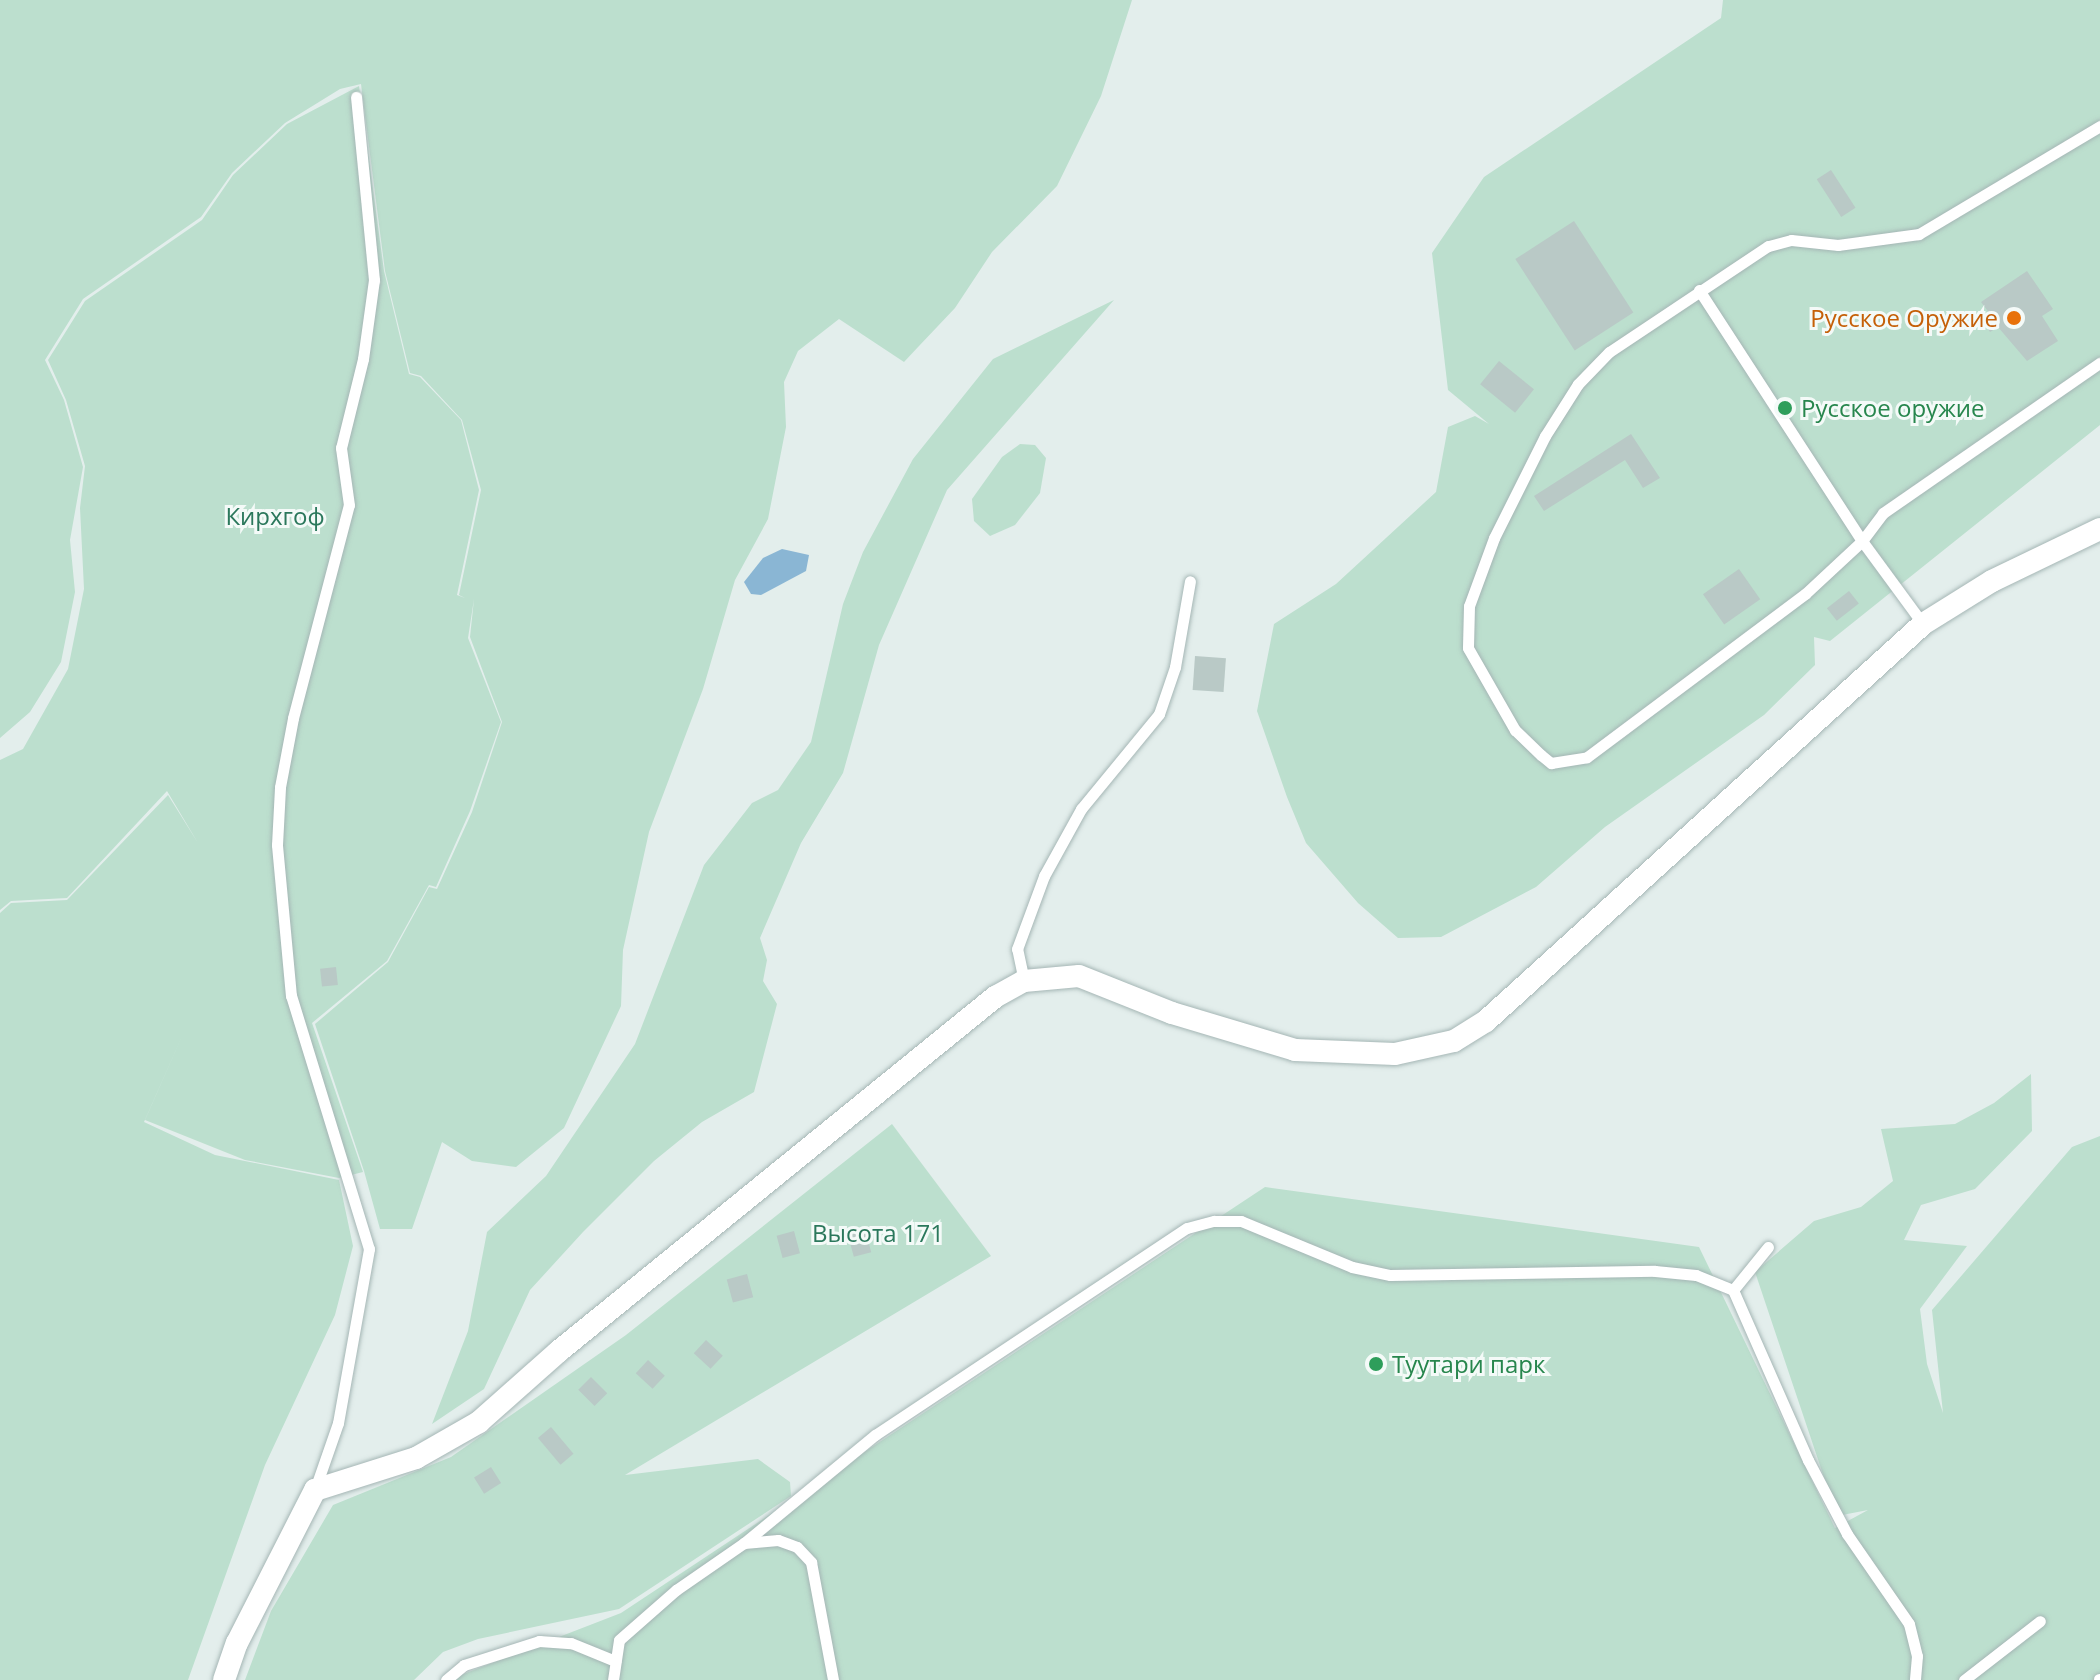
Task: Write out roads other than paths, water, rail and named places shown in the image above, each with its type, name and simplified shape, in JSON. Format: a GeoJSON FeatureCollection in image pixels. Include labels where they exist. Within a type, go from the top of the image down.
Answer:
{"type":"FeatureCollection","features":[{"type":"Feature","properties":{"kind":"street"},"geometry":{"type":"LineString","coordinates":[[224,1680],[237,1643],[315,1490],[412,1460],[479,1422],[927,1049],[1024,981],[1079,976],[1172,1013],[1295,1050],[1395,1054],[1454,1041],[1486,1021],[1923,624],[1992,581],[2100,529]]}},
{"type":"Feature","properties":{"kind":"lane"},"geometry":{"type":"LineString","coordinates":[[315,1490],[338,1423],[369,1249],[291,996],[277,845],[280,787],[293,718],[349,505],[341,448],[363,359],[374,280],[356,97]]}},
{"type":"Feature","properties":{"kind":"lane"},"geometry":{"type":"LineString","coordinates":[[2100,126],[1919,234],[1838,245],[1791,240],[1768,246],[1609,352],[1578,384],[1494,538],[1469,606],[1468,648],[1515,730],[1551,763],[1587,757],[1805,594],[1862,541],[1883,513],[2100,363]]}},
{"type":"Feature","properties":{"kind":"lane"},"geometry":{"type":"LineString","coordinates":[[1699,290],[1862,541],[1923,624]]}},
{"type":"Feature","properties":{"kind":"lane"},"geometry":{"type":"LineString","coordinates":[[1024,981],[1017,949],[1044,876],[1081,809],[1159,714],[1175,667],[1190,581]]}},
{"type":"Feature","properties":{"kind":"lane"},"geometry":{"type":"LineString","coordinates":[[613,1680],[619,1640],[676,1590],[744,1543],[875,1435],[1178,1234],[1214,1221],[1241,1221],[1352,1267],[1390,1275],[1655,1271],[1696,1275],[1733,1290],[1808,1460],[1847,1534],[1909,1624],[1917,1656],[1915,1680]]}},
{"type":"Feature","properties":{"kind":"lane"},"geometry":{"type":"LineString","coordinates":[[1733,1290],[1768,1247]]}},
{"type":"Feature","properties":{"kind":"lane"},"geometry":{"type":"LineString","coordinates":[[744,1543],[778,1540],[797,1547],[811,1562],[833,1680]]}},
{"type":"Feature","properties":{"kind":"lane"},"geometry":{"type":"LineString","coordinates":[[1964,1680],[2040,1621]]}},
{"type":"Feature","properties":{"kind":"lane"},"geometry":{"type":"LineString","coordinates":[[446,1680],[464,1665],[539,1641],[571,1643],[615,1661]]}},
{"type":"Feature","properties":{"kind":"water"},"geometry":{"type":"Polygon","coordinates":[[[782,549],[809,555],[806,571],[761,595],[751,594],[744,582],[763,558],[782,549]]]}},
{"type":"Feature","properties":{"kind":"place","name":"Русское Оружие"},"geometry":{"type":"Point","coordinates":[2014,318]}},
{"type":"Feature","properties":{"kind":"place","name":"Русское оружие"},"geometry":{"type":"Point","coordinates":[1785,408]}},
{"type":"Feature","properties":{"kind":"place","name":"Туутари парк"},"geometry":{"type":"Point","coordinates":[1376,1364]}},
{"type":"Feature","properties":{"kind":"park label","name":"Кирхгоф"},"geometry":{"type":"Point","coordinates":[275,516]}},
{"type":"Feature","properties":{"kind":"park label","name":"Высота 171"},"geometry":{"type":"Point","coordinates":[878,1233]}}]}
